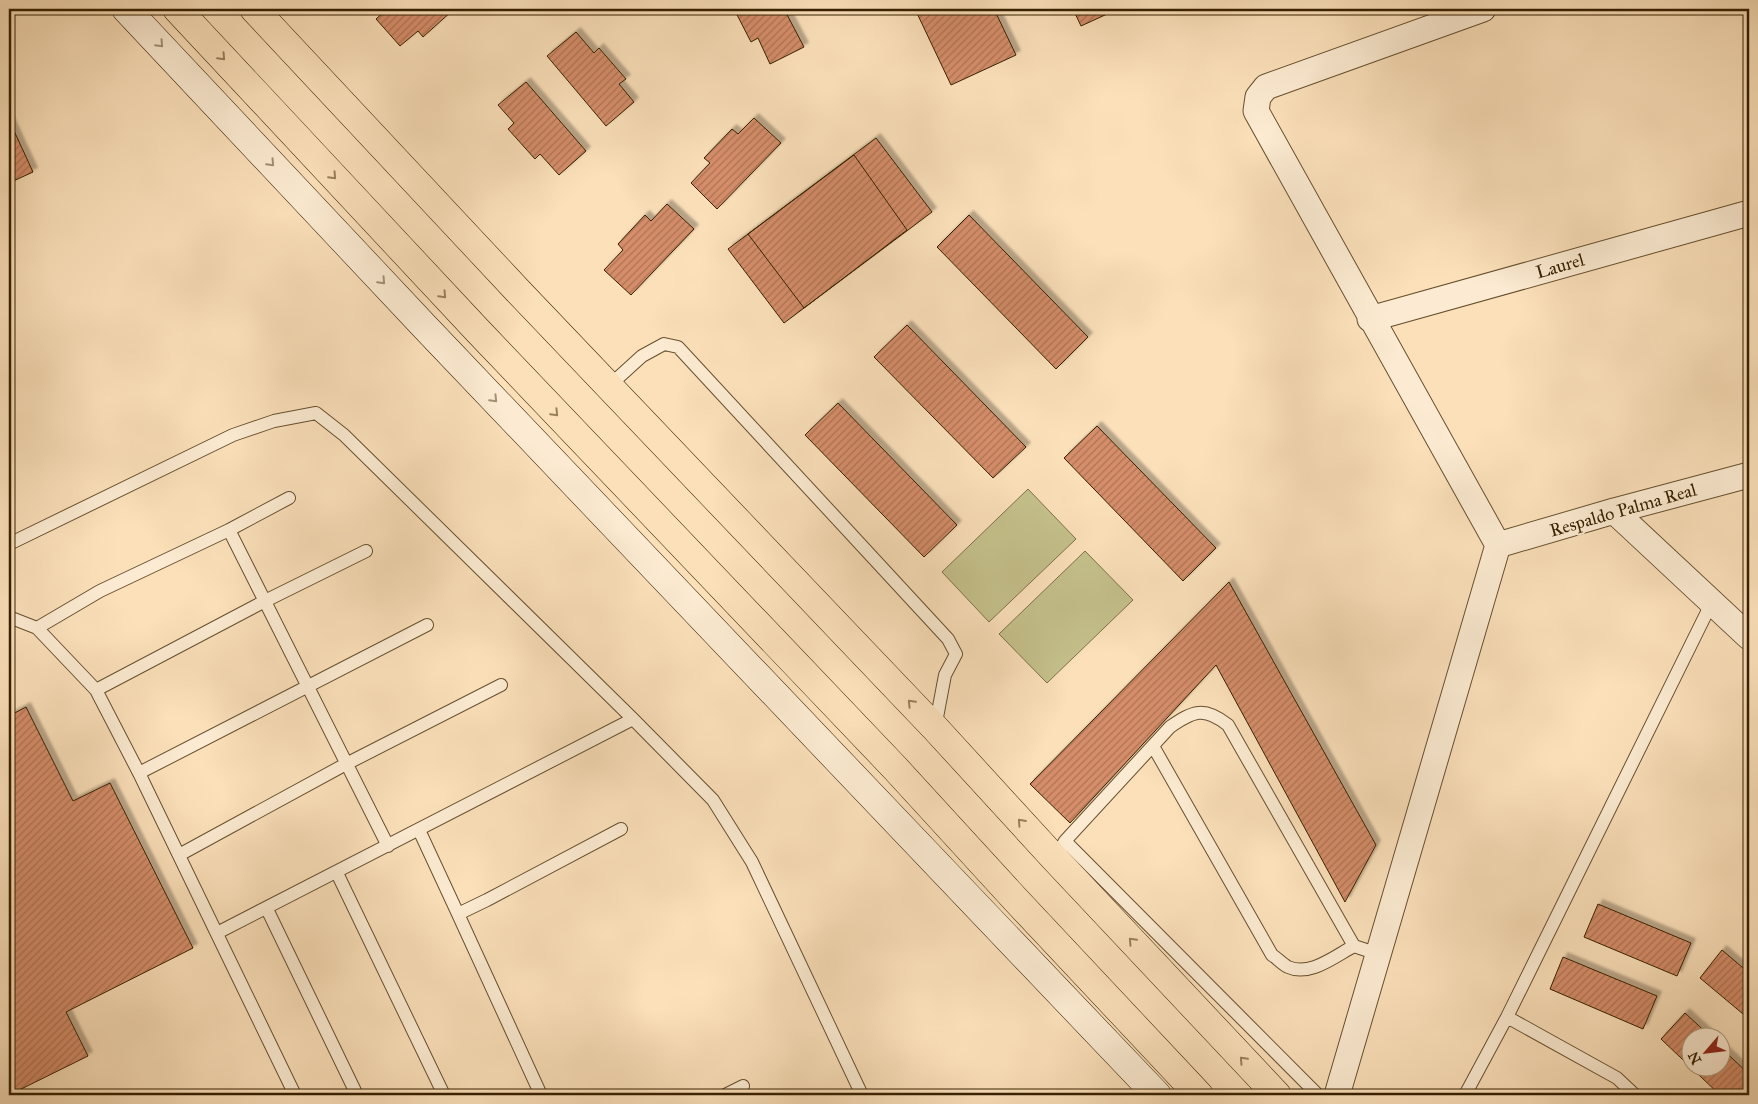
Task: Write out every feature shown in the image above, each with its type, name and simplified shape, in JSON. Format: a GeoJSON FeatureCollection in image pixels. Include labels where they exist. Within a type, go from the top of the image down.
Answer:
{"type":"FeatureCollection","features":[{"type":"Feature","properties":{"kind":"main road"},"geometry":{"type":"LineString","coordinates":[[177,9],[484,338],[895,768],[1198,1095]]}},
{"type":"Feature","properties":{"kind":"main road"},"geometry":{"type":"LineString","coordinates":[[254,9],[454,224],[935,728],[1060,850],[1277,1095]]}},
{"type":"Feature","properties":{"kind":"street"},"geometry":{"type":"LineString","coordinates":[[126,9],[439,341],[1157,1095]]}},
{"type":"Feature","properties":{"kind":"street"},"geometry":{"type":"LineString","coordinates":[[1337,1095],[1498,545],[1370,319],[1256,111],[1258,97],[1266,87],[1483,9]]}},
{"type":"Feature","properties":{"kind":"street","name":"Laurel"},"geometry":{"type":"LineString","coordinates":[[1370,319],[1749,213]]}},
{"type":"Feature","properties":{"kind":"street","name":"Respaldo Palma Real"},"geometry":{"type":"LineString","coordinates":[[1498,545],[1614,511],[1749,475]]}},
{"type":"Feature","properties":{"kind":"street"},"geometry":{"type":"LineString","coordinates":[[1614,511],[1749,637]]}},
{"type":"Feature","properties":{"kind":"lane"},"geometry":{"type":"LineString","coordinates":[[609,386],[642,356],[664,344],[678,347],[948,639],[956,654],[945,675],[935,728]]}},
{"type":"Feature","properties":{"kind":"lane"},"geometry":{"type":"LineString","coordinates":[[9,544],[233,435],[274,421],[316,413],[344,435],[633,719],[712,800],[752,862],[862,1095]]}},
{"type":"Feature","properties":{"kind":"lane"},"geometry":{"type":"LineString","coordinates":[[37,628],[100,592],[229,530],[290,498]]}},
{"type":"Feature","properties":{"kind":"lane"},"geometry":{"type":"LineString","coordinates":[[229,530],[388,846]]}},
{"type":"Feature","properties":{"kind":"lane"},"geometry":{"type":"LineString","coordinates":[[96,690],[265,601],[366,551]]}},
{"type":"Feature","properties":{"kind":"lane"},"geometry":{"type":"LineString","coordinates":[[1465,1095],[1507,1017],[1712,602]]}},
{"type":"Feature","properties":{"kind":"lane"},"geometry":{"type":"LineString","coordinates":[[9,617],[37,628],[96,690],[139,773],[295,1095]]}},
{"type":"Feature","properties":{"kind":"lane"},"geometry":{"type":"LineString","coordinates":[[139,773],[427,625]]}},
{"type":"Feature","properties":{"kind":"lane"},"geometry":{"type":"LineString","coordinates":[[179,855],[346,764],[501,685]]}},
{"type":"Feature","properties":{"kind":"lane"},"geometry":{"type":"LineString","coordinates":[[1318,1095],[1060,850],[1170,727],[1184,717],[1198,712],[1216,715],[1228,725],[1354,946],[1378,954]]}},
{"type":"Feature","properties":{"kind":"lane"},"geometry":{"type":"LineString","coordinates":[[217,934],[633,719]]}},
{"type":"Feature","properties":{"kind":"lane"},"geometry":{"type":"LineString","coordinates":[[1153,746],[1272,955],[1288,967],[1302,970],[1318,966],[1354,946]]}},
{"type":"Feature","properties":{"kind":"lane"},"geometry":{"type":"LineString","coordinates":[[458,914],[621,829]]}},
{"type":"Feature","properties":{"kind":"lane"},"geometry":{"type":"LineString","coordinates":[[419,830],[541,1095]]}},
{"type":"Feature","properties":{"kind":"lane"},"geometry":{"type":"LineString","coordinates":[[337,873],[444,1095]]}},
{"type":"Feature","properties":{"kind":"lane"},"geometry":{"type":"LineString","coordinates":[[267,909],[357,1095]]}},
{"type":"Feature","properties":{"kind":"lane"},"geometry":{"type":"LineString","coordinates":[[1507,1017],[1617,1078],[1635,1095]]}},
{"type":"Feature","properties":{"kind":"lane"},"geometry":{"type":"LineString","coordinates":[[725,1095],[743,1086]]}},
{"type":"Feature","properties":{"kind":"shaded area"},"geometry":{"type":"Polygon","coordinates":[[[1028,489],[1076,539],[989,622],[942,572],[1028,489]]]}},
{"type":"Feature","properties":{"kind":"shaded area"},"geometry":{"type":"Polygon","coordinates":[[[1085,551],[1133,600],[1047,683],[999,634],[1085,551]]]}},
{"type":"Feature","properties":{"kind":"building"},"geometry":{"type":"Polygon","coordinates":[[[387,9],[453,10],[423,37],[418,31],[400,46],[376,19],[387,9]]]}},
{"type":"Feature","properties":{"kind":"building"},"geometry":{"type":"Polygon","coordinates":[[[734,9],[784,9],[804,47],[770,64],[758,38],[751,42],[734,9]]]}},
{"type":"Feature","properties":{"kind":"building"},"geometry":{"type":"Polygon","coordinates":[[[915,9],[994,9],[1016,55],[951,85],[915,9]]]}},
{"type":"Feature","properties":{"kind":"building"},"geometry":{"type":"Polygon","coordinates":[[[1073,9],[1118,9],[1081,26],[1073,9]]]}},
{"type":"Feature","properties":{"kind":"building"},"geometry":{"type":"Polygon","coordinates":[[[576,32],[594,53],[599,48],[626,79],[619,84],[634,102],[606,126],[547,56],[576,32]]]}},
{"type":"Feature","properties":{"kind":"building"},"geometry":{"type":"Polygon","coordinates":[[[526,82],[586,151],[559,175],[540,154],[535,159],[508,129],[514,123],[498,105],[526,82]]]}},
{"type":"Feature","properties":{"kind":"building"},"geometry":{"type":"Polygon","coordinates":[[[754,118],[781,143],[717,209],[691,183],[710,163],[704,158],[732,129],[738,134],[754,118]]]}},
{"type":"Feature","properties":{"kind":"building"},"geometry":{"type":"Polygon","coordinates":[[[9,120],[33,172],[9,183],[9,120]]]}},
{"type":"Feature","properties":{"kind":"building"},"geometry":{"type":"Polygon","coordinates":[[[876,138],[932,212],[784,323],[728,249],[876,138]]]}},
{"type":"Feature","properties":{"kind":"building"},"geometry":{"type":"Polygon","coordinates":[[[854,155],[907,230],[804,308],[748,234],[854,155]]]}},
{"type":"Feature","properties":{"kind":"building"},"geometry":{"type":"Polygon","coordinates":[[[667,204],[694,229],[631,295],[604,270],[623,250],[618,244],[645,215],[651,221],[667,204]]]}},
{"type":"Feature","properties":{"kind":"building"},"geometry":{"type":"Polygon","coordinates":[[[969,215],[1088,337],[1056,369],[937,247],[969,215]]]}},
{"type":"Feature","properties":{"kind":"building"},"geometry":{"type":"Polygon","coordinates":[[[907,325],[1026,447],[993,478],[874,357],[907,325]]]}},
{"type":"Feature","properties":{"kind":"building"},"geometry":{"type":"Polygon","coordinates":[[[838,403],[957,525],[924,557],[805,435],[838,403]]]}},
{"type":"Feature","properties":{"kind":"building"},"geometry":{"type":"Polygon","coordinates":[[[1097,426],[1216,548],[1183,581],[1064,458],[1097,426]]]}},
{"type":"Feature","properties":{"kind":"building"},"geometry":{"type":"Polygon","coordinates":[[[1229,582],[1376,845],[1345,902],[1216,665],[1070,823],[1030,784],[1229,582]]]}},
{"type":"Feature","properties":{"kind":"building"},"geometry":{"type":"Polygon","coordinates":[[[26,707],[73,801],[110,783],[193,948],[66,1012],[88,1056],[9,1095],[9,716],[26,707]]]}},
{"type":"Feature","properties":{"kind":"building"},"geometry":{"type":"Polygon","coordinates":[[[1598,904],[1691,943],[1677,976],[1584,937],[1598,904]]]}},
{"type":"Feature","properties":{"kind":"building"},"geometry":{"type":"Polygon","coordinates":[[[1722,950],[1749,973],[1749,1019],[1700,978],[1722,950]]]}},
{"type":"Feature","properties":{"kind":"building"},"geometry":{"type":"Polygon","coordinates":[[[1563,957],[1657,996],[1643,1029],[1550,989],[1563,957]]]}},
{"type":"Feature","properties":{"kind":"building"},"geometry":{"type":"Polygon","coordinates":[[[1685,1013],[1699,1026],[1680,1026],[1680,1057],[1661,1039],[1685,1013]]]}},
{"type":"Feature","properties":{"kind":"building"},"geometry":{"type":"Polygon","coordinates":[[[1730,1056],[1749,1074],[1749,1092],[1747,1095],[1720,1095],[1700,1076],[1730,1076],[1730,1056]]]}}]}
